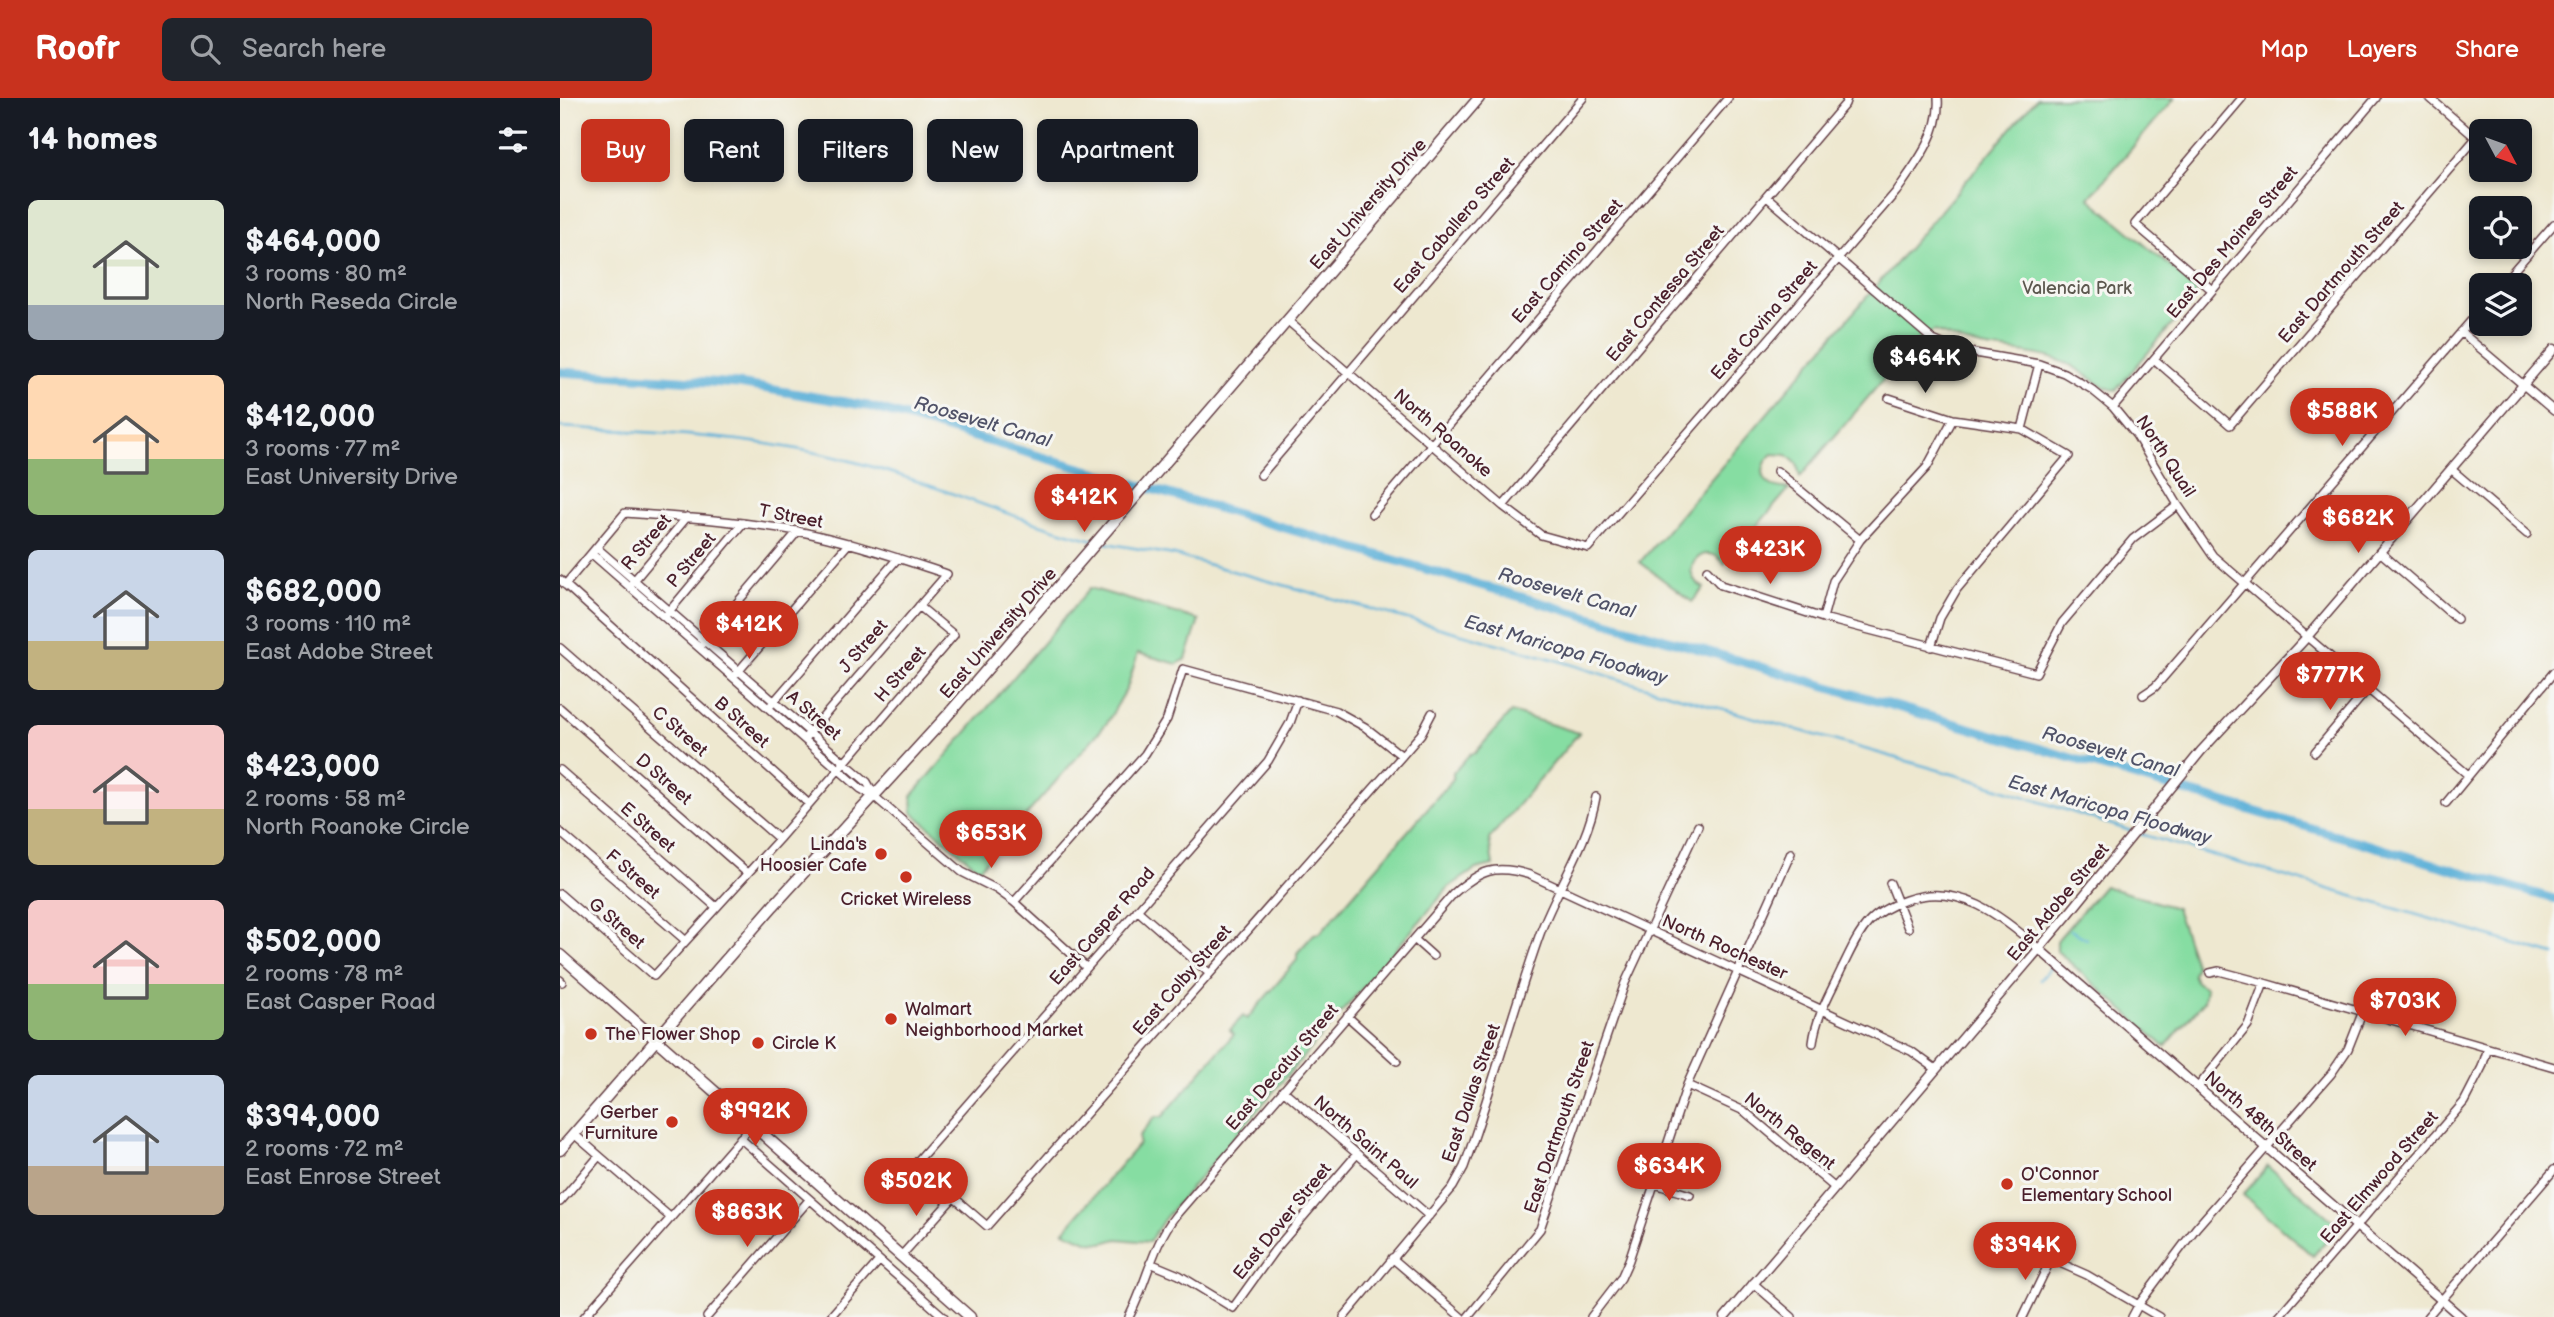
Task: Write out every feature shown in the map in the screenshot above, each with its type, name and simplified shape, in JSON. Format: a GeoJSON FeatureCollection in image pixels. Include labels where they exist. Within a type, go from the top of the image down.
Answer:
{"type":"FeatureCollection","features":[{"type":"Feature","properties":{"kind":"main road","name":"East University Drive"},"geometry":{"type":"LineString","coordinates":[[560,1150],[773,906],[875,797],[1479,98]]}},
{"type":"Feature","properties":{"kind":"main road"},"geometry":{"type":"LineString","coordinates":[[560,955],[901,1256],[958,1313],[970,1317]]}},
{"type":"Feature","properties":{"kind":"street","name":"East Caballero Street"},"geometry":{"type":"LineString","coordinates":[[1261,475],[1583,98]]}},
{"type":"Feature","properties":{"kind":"street","name":"East Camino Street"},"geometry":{"type":"LineString","coordinates":[[1372,514],[1728,98]]}},
{"type":"Feature","properties":{"kind":"street","name":"East Contessa Street"},"geometry":{"type":"LineString","coordinates":[[1503,506],[1767,197],[1845,104],[1847,98]]}},
{"type":"Feature","properties":{"kind":"street","name":"East Covina Street"},"geometry":{"type":"LineString","coordinates":[[1588,548],[1896,192],[1923,153],[1933,130],[1939,106],[1938,98]]}},
{"type":"Feature","properties":{"kind":"street"},"geometry":{"type":"LineString","coordinates":[[2212,290],[2135,224],[2242,98]]}},
{"type":"Feature","properties":{"kind":"street","name":"East Des Moines Street"},"geometry":{"type":"LineString","coordinates":[[2113,407],[2376,98]]}},
{"type":"Feature","properties":{"kind":"street","name":"East Dartmouth Street"},"geometry":{"type":"LineString","coordinates":[[2154,359],[2230,425],[2476,138],[2430,98]]}},
{"type":"Feature","properties":{"kind":"street","name":"North Quail"},"geometry":{"type":"LineString","coordinates":[[1767,197],[1933,340],[1956,351],[2039,364],[2064,373],[2091,389],[2113,407],[2136,435],[2178,505],[2213,556],[2467,774]]}},
{"type":"Feature","properties":{"kind":"street"},"geometry":{"type":"LineString","coordinates":[[2511,273],[2554,224]]}},
{"type":"Feature","properties":{"kind":"street","name":"North Roanoke"},"geometry":{"type":"LineString","coordinates":[[1288,321],[1503,506],[1541,535],[1588,548]]}},
{"type":"Feature","properties":{"kind":"street"},"geometry":{"type":"LineString","coordinates":[[2143,695],[2155,687],[2469,323]]}},
{"type":"Feature","properties":{"kind":"street"},"geometry":{"type":"LineString","coordinates":[[2461,332],[2554,411]]}},
{"type":"Feature","properties":{"kind":"street","name":"East Adobe Street"},"geometry":{"type":"LineString","coordinates":[[1725,1317],[2039,949],[2232,716],[2307,637],[2554,349]]}},
{"type":"Feature","properties":{"kind":"street"},"geometry":{"type":"LineString","coordinates":[[2022,429],[2039,364]]}},
{"type":"Feature","properties":{"kind":"street"},"geometry":{"type":"LineString","coordinates":[[1889,398],[1953,419],[2022,429],[2069,456],[1957,589],[1940,618],[1931,647]]}},
{"type":"Feature","properties":{"kind":"street"},"geometry":{"type":"LineString","coordinates":[[1823,618],[1833,581],[1860,540],[1927,467],[1953,419]]}},
{"type":"Feature","properties":{"kind":"street"},"geometry":{"type":"LineString","coordinates":[[2451,468],[2527,534]]}},
{"type":"Feature","properties":{"kind":"street"},"geometry":{"type":"LineString","coordinates":[[1777,471],[1860,540]]}},
{"type":"Feature","properties":{"kind":"street"},"geometry":{"type":"LineString","coordinates":[[1707,570],[1721,585],[1823,618],[2036,673],[2062,623],[2133,539],[2178,505]]}},
{"type":"Feature","properties":{"kind":"street","name":"T Street"},"geometry":{"type":"LineString","coordinates":[[595,551],[625,513],[687,517],[798,531],[849,543],[947,574]]}},
{"type":"Feature","properties":{"kind":"street","name":"R Street"},"geometry":{"type":"LineString","coordinates":[[632,583],[687,517]]}},
{"type":"Feature","properties":{"kind":"street","name":"P Street"},"geometry":{"type":"LineString","coordinates":[[667,614],[743,523]]}},
{"type":"Feature","properties":{"kind":"street"},"geometry":{"type":"LineString","coordinates":[[702,644],[798,531]]}},
{"type":"Feature","properties":{"kind":"street"},"geometry":{"type":"LineString","coordinates":[[736,674],[849,543]]}},
{"type":"Feature","properties":{"kind":"street"},"geometry":{"type":"LineString","coordinates":[[563,583],[595,551]]}},
{"type":"Feature","properties":{"kind":"street","name":"A Street"},"geometry":{"type":"LineString","coordinates":[[595,551],[841,766],[860,789],[875,797]]}},
{"type":"Feature","properties":{"kind":"street"},"geometry":{"type":"LineString","coordinates":[[2380,552],[2457,619]]}},
{"type":"Feature","properties":{"kind":"street"},"geometry":{"type":"LineString","coordinates":[[772,705],[898,558]]}},
{"type":"Feature","properties":{"kind":"street","name":"J Street"},"geometry":{"type":"LineString","coordinates":[[807,736],[947,574]]}},
{"type":"Feature","properties":{"kind":"street","name":"B Street"},"geometry":{"type":"LineString","coordinates":[[563,583],[809,804]]}},
{"type":"Feature","properties":{"kind":"street","name":"H Street"},"geometry":{"type":"LineString","coordinates":[[841,766],[954,635],[919,606]]}},
{"type":"Feature","properties":{"kind":"street","name":"C Street"},"geometry":{"type":"LineString","coordinates":[[560,648],[779,838]]}},
{"type":"Feature","properties":{"kind":"street"},"geometry":{"type":"LineString","coordinates":[[1014,902],[1145,754],[1167,719],[1183,669],[1336,711],[1365,727],[1402,756]]}},
{"type":"Feature","properties":{"kind":"street"},"geometry":{"type":"LineString","coordinates":[[2446,803],[2467,774],[2554,672]]}},
{"type":"Feature","properties":{"kind":"street"},"geometry":{"type":"LineString","coordinates":[[2315,752],[2367,690]]}},
{"type":"Feature","properties":{"kind":"street","name":"East Casper Road"},"geometry":{"type":"LineString","coordinates":[[953,1198],[915,1164],[1268,761],[1290,723],[1298,700]]}},
{"type":"Feature","properties":{"kind":"street","name":"D Street"},"geometry":{"type":"LineString","coordinates":[[560,708],[747,873]]}},
{"type":"Feature","properties":{"kind":"street","name":"East Colby Street"},"geometry":{"type":"LineString","coordinates":[[953,1198],[987,1226],[1402,756],[1421,734],[1432,713]]}},
{"type":"Feature","properties":{"kind":"street","name":"A Street"},"geometry":{"type":"LineString","coordinates":[[654,976],[841,766]]}},
{"type":"Feature","properties":{"kind":"street","name":"E Street"},"geometry":{"type":"LineString","coordinates":[[560,770],[716,907]]}},
{"type":"Feature","properties":{"kind":"street"},"geometry":{"type":"LineString","coordinates":[[875,797],[962,872],[996,889],[1014,902],[1086,967]]}},
{"type":"Feature","properties":{"kind":"street","name":"East Dallas Street"},"geometry":{"type":"LineString","coordinates":[[1344,1317],[1453,1187],[1464,1167],[1541,931],[1591,822],[1596,797]]}},
{"type":"Feature","properties":{"kind":"street","name":"East Dartmouth Street"},"geometry":{"type":"LineString","coordinates":[[1468,1317],[1540,1229],[1625,983],[1698,826]]}},
{"type":"Feature","properties":{"kind":"street","name":"F Street"},"geometry":{"type":"LineString","coordinates":[[560,832],[685,940]]}},
{"type":"Feature","properties":{"kind":"street"},"geometry":{"type":"LineString","coordinates":[[1591,1317],[1621,1278],[1656,1184],[1687,1085],[1791,853]]}},
{"type":"Feature","properties":{"kind":"street","name":"North Rochester"},"geometry":{"type":"LineString","coordinates":[[1496,869],[1517,871],[1559,888],[1911,1051],[1936,1069]]}},
{"type":"Feature","properties":{"kind":"street","name":"East Decatur Street"},"geometry":{"type":"LineString","coordinates":[[1129,1317],[1165,1229],[1453,894],[1483,871],[1496,869]]}},
{"type":"Feature","properties":{"kind":"street"},"geometry":{"type":"LineString","coordinates":[[1891,883],[1908,928]]}},
{"type":"Feature","properties":{"kind":"street","name":"G Street"},"geometry":{"type":"LineString","coordinates":[[560,894],[654,976]]}},
{"type":"Feature","properties":{"kind":"street"},"geometry":{"type":"LineString","coordinates":[[1813,1043],[1822,1009],[1858,935],[1878,914],[1898,903],[1931,894],[1973,902],[2003,918],[2039,949]]}},
{"type":"Feature","properties":{"kind":"street"},"geometry":{"type":"LineString","coordinates":[[1137,910],[1209,973]]}},
{"type":"Feature","properties":{"kind":"street"},"geometry":{"type":"LineString","coordinates":[[1414,939],[1433,956]]}},
{"type":"Feature","properties":{"kind":"street","name":"North 48th Street"},"geometry":{"type":"LineString","coordinates":[[2039,949],[2461,1317]]}},
{"type":"Feature","properties":{"kind":"street"},"geometry":{"type":"LineString","coordinates":[[2210,973],[2219,971],[2264,983],[2554,1067]]}},
{"type":"Feature","properties":{"kind":"street"},"geometry":{"type":"LineString","coordinates":[[2198,1087],[2248,1025],[2264,983]]}},
{"type":"Feature","properties":{"kind":"street"},"geometry":{"type":"LineString","coordinates":[[2132,1317],[2196,1228],[2342,1057],[2348,1049],[2363,1011]]}},
{"type":"Feature","properties":{"kind":"street"},"geometry":{"type":"LineString","coordinates":[[1347,1016],[1397,1061]]}},
{"type":"Feature","properties":{"kind":"street","name":"East Elmwood Street"},"geometry":{"type":"LineString","coordinates":[[2278,1317],[2464,1102],[2482,1067],[2488,1048]]}},
{"type":"Feature","properties":{"kind":"street","name":"North Regent"},"geometry":{"type":"LineString","coordinates":[[1687,1085],[1744,1111],[1834,1187]]}},
{"type":"Feature","properties":{"kind":"street","name":"North Saint Paul"},"geometry":{"type":"LineString","coordinates":[[1283,1090],[1429,1216]]}},
{"type":"Feature","properties":{"kind":"street"},"geometry":{"type":"LineString","coordinates":[[584,1317],[752,1125]]}},
{"type":"Feature","properties":{"kind":"street"},"geometry":{"type":"LineString","coordinates":[[574,1134],[671,1218]]}},
{"type":"Feature","properties":{"kind":"street"},"geometry":{"type":"LineString","coordinates":[[740,1138],[944,1317]]}},
{"type":"Feature","properties":{"kind":"street","name":"East Dover Street"},"geometry":{"type":"LineString","coordinates":[[1150,1264],[1179,1275],[1233,1308],[1273,1251],[1357,1154]]}},
{"type":"Feature","properties":{"kind":"street"},"geometry":{"type":"LineString","coordinates":[[560,1202],[599,1156]]}},
{"type":"Feature","properties":{"kind":"street"},"geometry":{"type":"LineString","coordinates":[[2427,1317],[2554,1170]]}},
{"type":"Feature","properties":{"kind":"street"},"geometry":{"type":"LineString","coordinates":[[1656,1184],[1690,1195]]}},
{"type":"Feature","properties":{"kind":"street"},"geometry":{"type":"LineString","coordinates":[[901,1256],[953,1198]]}},
{"type":"Feature","properties":{"kind":"street"},"geometry":{"type":"LineString","coordinates":[[707,1317],[809,1200]]}},
{"type":"Feature","properties":{"kind":"street"},"geometry":{"type":"LineString","coordinates":[[1392,1258],[1461,1317]]}},
{"type":"Feature","properties":{"kind":"street"},"geometry":{"type":"LineString","coordinates":[[2023,1317],[2051,1259],[2087,1275],[2159,1317]]}},
{"type":"Feature","properties":{"kind":"street"},"geometry":{"type":"LineString","coordinates":[[830,1317],[880,1261]]}},
{"type":"Feature","properties":{"kind":"street"},"geometry":{"type":"LineString","coordinates":[[1753,1283],[1792,1317]]}},
{"type":"Feature","properties":{"kind":"green space","name":"Valencia Park"},"geometry":{"type":"Polygon","coordinates":[[[2037,98],[2175,98],[2089,198],[2195,287],[2195,298],[2116,390],[2104,386],[2068,364],[2047,357],[1975,346],[1934,331],[1916,341],[1800,477],[1797,464],[1787,455],[1773,454],[1770,457],[1763,469],[1764,477],[1773,486],[1789,489],[1724,564],[1709,554],[1696,560],[1692,573],[1695,581],[1704,588],[1692,602],[1640,562],[2037,98]]]}},
{"type":"Feature","properties":{"kind":"green space"},"geometry":{"type":"Polygon","coordinates":[[[1090,588],[1199,620],[1186,659],[1177,664],[1138,653],[1127,688],[1107,723],[979,869],[913,813],[912,796],[1090,588]]]}},
{"type":"Feature","properties":{"kind":"green space"},"geometry":{"type":"Polygon","coordinates":[[[1511,712],[1579,733],[1489,839],[1493,865],[1476,869],[1449,887],[1165,1218],[1149,1242],[1117,1239],[1103,1243],[1089,1242],[1064,1231],[1139,1144],[1139,1136],[1155,1117],[1162,1117],[1234,1034],[1230,1030],[1243,1016],[1247,1019],[1297,960],[1297,953],[1314,934],[1320,933],[1453,779],[1453,773],[1470,754],[1475,753],[1511,712]]]}},
{"type":"Feature","properties":{"kind":"green space"},"geometry":{"type":"Polygon","coordinates":[[[2104,886],[2176,908],[2196,966],[2193,974],[2196,982],[2206,988],[2204,1001],[2165,1047],[2057,951],[2057,941],[2104,886]]]}},
{"type":"Feature","properties":{"kind":"green space"},"geometry":{"type":"Polygon","coordinates":[[[2268,1166],[2339,1226],[2313,1256],[2243,1195],[2268,1166]]]}},
{"type":"Feature","properties":{"kind":"waterway","name":"Roosevelt Canal"},"geometry":{"type":"LineString","coordinates":[[560,372],[739,384],[868,406],[2554,899]]}},
{"type":"Feature","properties":{"kind":"waterway","name":"East Maricopa Floodway"},"geometry":{"type":"LineString","coordinates":[[560,427],[698,436],[767,444],[835,457],[1094,540]]}},
{"type":"Feature","properties":{"kind":"waterway","name":"East Maricopa Floodway"},"geometry":{"type":"LineString","coordinates":[[1100,542],[1174,555],[1553,659],[1970,779],[2131,831]]}},
{"type":"Feature","properties":{"kind":"waterway","name":"East Maricopa Floodway"},"geometry":{"type":"LineString","coordinates":[[2137,833],[2554,955]]}},
{"type":"Feature","properties":{"kind":"waterway"},"geometry":{"type":"LineString","coordinates":[[2070,930],[2087,939]]}},
{"type":"Feature","properties":{"kind":"waterway"},"geometry":{"type":"LineString","coordinates":[[2040,980],[2050,968]]}},
{"type":"Feature","properties":{"kind":"place","name":"Linda's Hoosier Cafe"},"geometry":{"type":"Point","coordinates":[881,854]}},
{"type":"Feature","properties":{"kind":"place","name":"Cricket Wireless"},"geometry":{"type":"Point","coordinates":[906,877]}},
{"type":"Feature","properties":{"kind":"place","name":"Walmart Neighborhood Market"},"geometry":{"type":"Point","coordinates":[891,1019]}},
{"type":"Feature","properties":{"kind":"place","name":"The Flower Shop"},"geometry":{"type":"Point","coordinates":[591,1034]}},
{"type":"Feature","properties":{"kind":"place","name":"Circle K"},"geometry":{"type":"Point","coordinates":[758,1043]}},
{"type":"Feature","properties":{"kind":"place","name":"Gerber Furniture"},"geometry":{"type":"Point","coordinates":[672,1122]}},
{"type":"Feature","properties":{"kind":"place","name":"O'Connor Elementary School"},"geometry":{"type":"Point","coordinates":[2007,1184]}}]}
